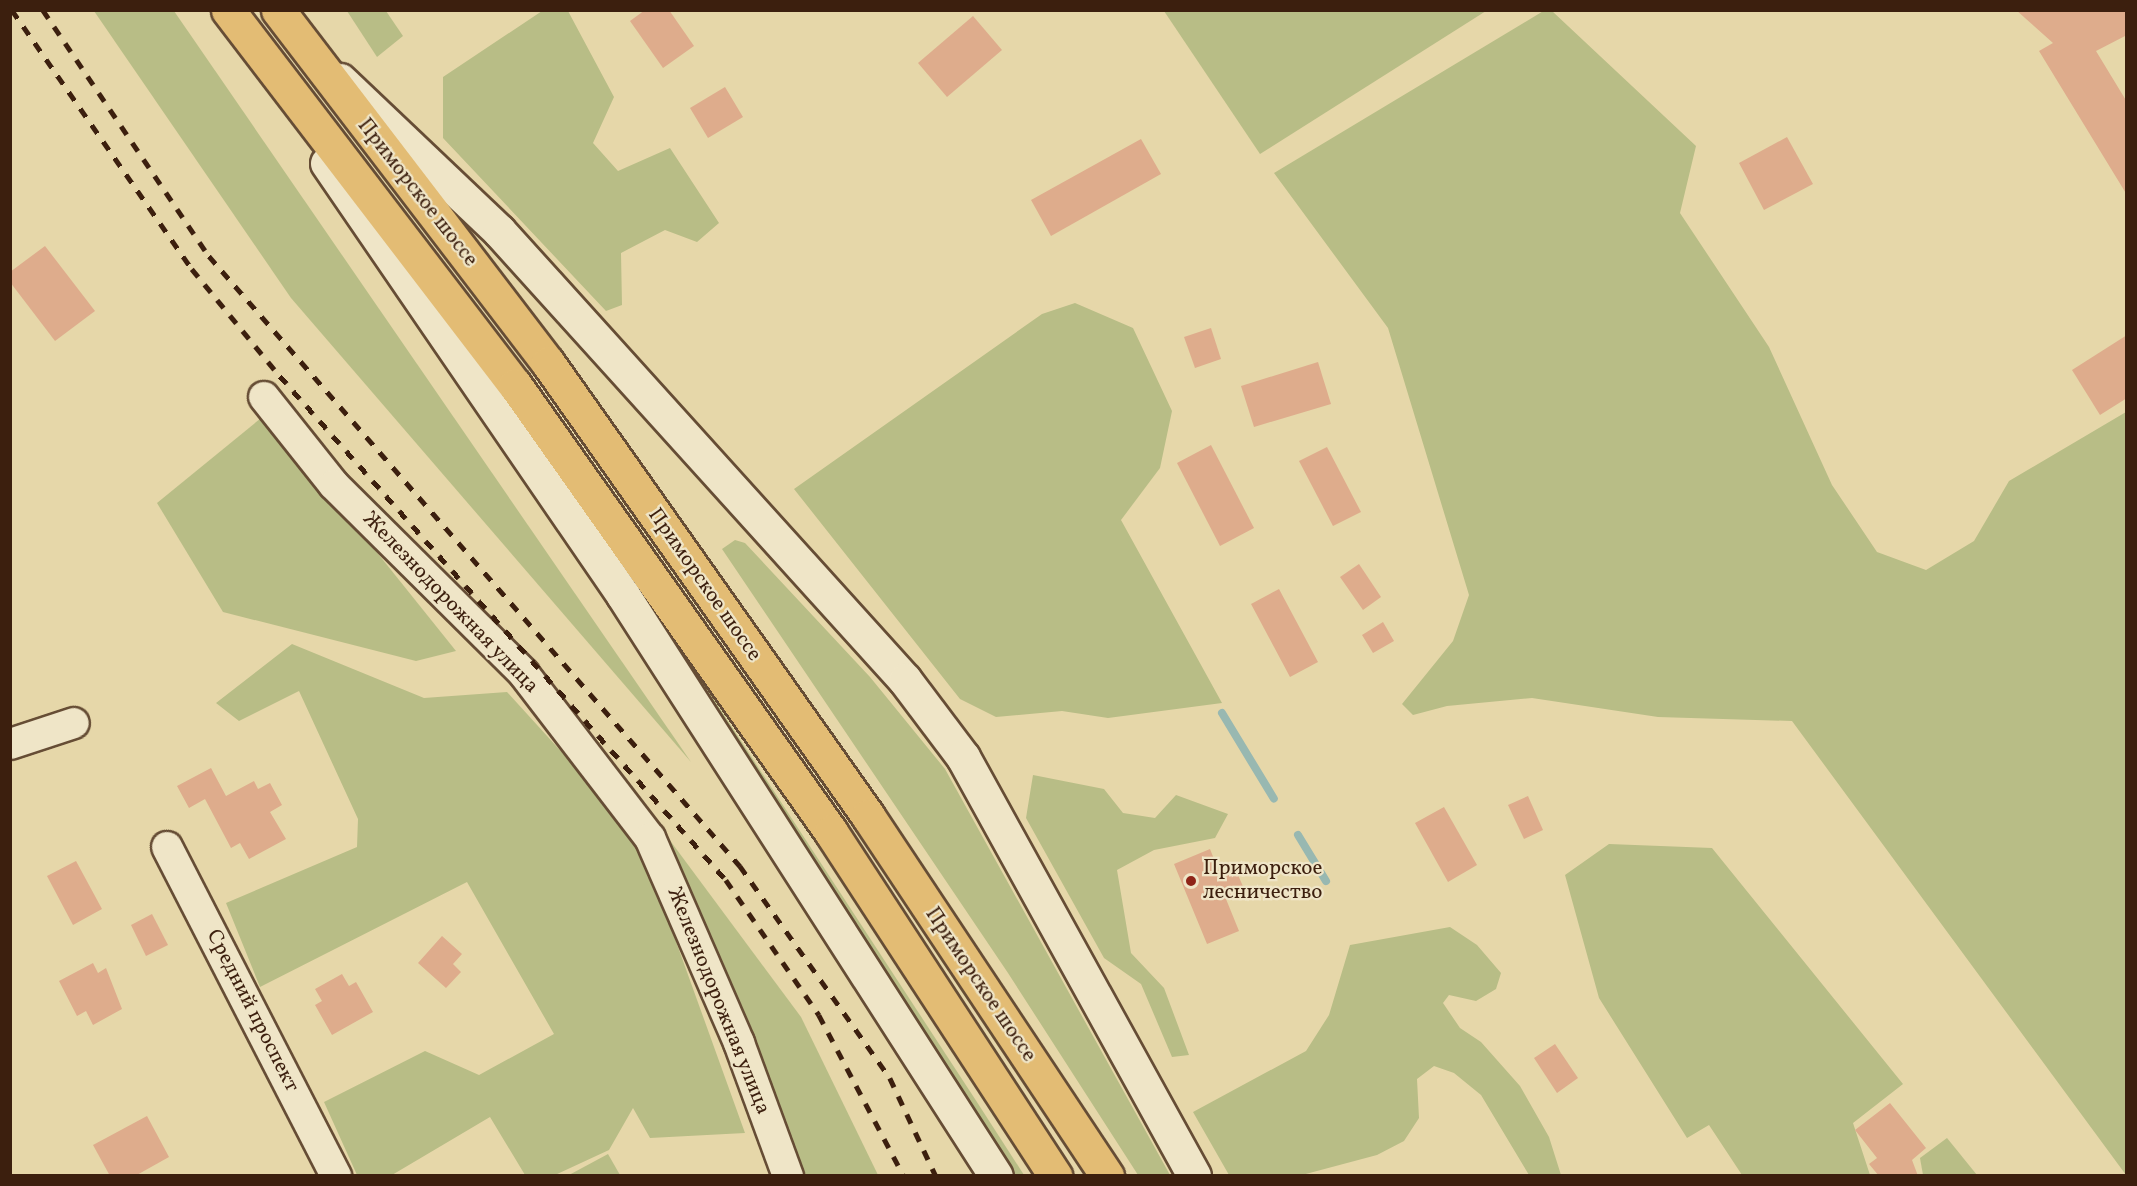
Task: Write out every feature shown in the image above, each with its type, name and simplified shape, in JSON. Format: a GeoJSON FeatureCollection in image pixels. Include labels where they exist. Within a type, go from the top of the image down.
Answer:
{"type":"FeatureCollection","features":[{"type":"Feature","properties":{"kind":"main road","name":"Приморское шоссе"},"geometry":{"type":"LineString","coordinates":[[228,10],[515,385],[831,832],[1056,1176]]}},
{"type":"Feature","properties":{"kind":"main road","name":"Приморское шоссе"},"geometry":{"type":"LineString","coordinates":[[278,10],[554,372],[868,816],[1107,1176]]}},
{"type":"Feature","properties":{"kind":"street"},"geometry":{"type":"LineString","coordinates":[[223,10],[623,595],[996,1176]]}},
{"type":"Feature","properties":{"kind":"street"},"geometry":{"type":"LineString","coordinates":[[312,57],[386,119],[499,231],[904,680],[963,757],[1194,1176]]}},
{"type":"Feature","properties":{"kind":"street","name":"Железнодорожная улица"},"geometry":{"type":"LineString","coordinates":[[264,397],[334,484],[524,674],[650,838],[739,1043],[788,1176]]}},
{"type":"Feature","properties":{"kind":"street"},"geometry":{"type":"LineString","coordinates":[[10,744],[74,723]]}},
{"type":"Feature","properties":{"kind":"street","name":"Средний проспект"},"geometry":{"type":"LineString","coordinates":[[167,847],[336,1176]]}},
{"type":"Feature","properties":{"kind":"green space"},"geometry":{"type":"Polygon","coordinates":[[[1545,10],[1552,11],[1696,146],[1680,213],[1769,347],[1832,485],[1877,552],[1926,570],[1974,541],[2009,481],[2126,412],[2126,1175],[1792,721],[1658,717],[1532,698],[1447,706],[1413,715],[1402,704],[1453,641],[1469,595],[1388,328],[1274,173],[1545,10]]]}},
{"type":"Feature","properties":{"kind":"green space"},"geometry":{"type":"Polygon","coordinates":[[[94,11],[174,11],[691,762],[291,298],[94,11]]]}},
{"type":"Feature","properties":{"kind":"green space"},"geometry":{"type":"Polygon","coordinates":[[[347,11],[386,11],[403,36],[377,57],[347,11]]]}},
{"type":"Feature","properties":{"kind":"green space"},"geometry":{"type":"Polygon","coordinates":[[[542,11],[568,11],[614,97],[593,143],[618,171],[670,148],[719,223],[697,242],[665,230],[621,253],[622,305],[606,311],[443,138],[443,77],[542,11]]]}},
{"type":"Feature","properties":{"kind":"green space"},"geometry":{"type":"Polygon","coordinates":[[[1164,11],[1486,11],[1260,154],[1164,11]]]}},
{"type":"Feature","properties":{"kind":"green space"},"geometry":{"type":"Polygon","coordinates":[[[1075,303],[1133,328],[1172,411],[1160,468],[1121,520],[1222,703],[1108,718],[1062,711],[996,717],[960,699],[794,489],[1042,314],[1075,303]]]}},
{"type":"Feature","properties":{"kind":"green space"},"geometry":{"type":"Polygon","coordinates":[[[266,414],[456,651],[416,661],[223,612],[157,503],[266,414]]]}},
{"type":"Feature","properties":{"kind":"green space"},"geometry":{"type":"Polygon","coordinates":[[[735,540],[745,543],[870,677],[945,769],[1170,1175],[1138,1175],[1008,973],[722,549],[735,540]]]}},
{"type":"Feature","properties":{"kind":"green space"},"geometry":{"type":"Polygon","coordinates":[[[660,617],[975,1099],[1024,1175],[1011,1175],[660,617]]]}},
{"type":"Feature","properties":{"kind":"green space"},"geometry":{"type":"Polygon","coordinates":[[[292,644],[424,698],[507,692],[638,836],[745,1133],[650,1138],[633,1108],[609,1150],[555,1175],[525,1175],[490,1117],[392,1175],[357,1175],[324,1102],[425,1051],[479,1075],[554,1034],[467,882],[260,987],[226,903],[357,847],[358,819],[299,691],[239,721],[216,703],[292,644]]]}},
{"type":"Feature","properties":{"kind":"green space"},"geometry":{"type":"Polygon","coordinates":[[[1033,775],[1104,789],[1123,813],[1155,818],[1176,795],[1228,814],[1215,838],[1154,850],[1117,870],[1131,953],[1164,988],[1189,1055],[1172,1057],[1141,984],[1104,958],[1026,818],[1033,775]]]}},
{"type":"Feature","properties":{"kind":"green space"},"geometry":{"type":"Polygon","coordinates":[[[660,827],[801,1017],[878,1175],[795,1175],[660,827]]]}},
{"type":"Feature","properties":{"kind":"green space"},"geometry":{"type":"Polygon","coordinates":[[[1609,844],[1712,848],[1903,1084],[1853,1123],[1870,1175],[1742,1175],[1709,1125],[1687,1138],[1599,998],[1565,875],[1609,844]]]}},
{"type":"Feature","properties":{"kind":"green space"},"geometry":{"type":"Polygon","coordinates":[[[1450,927],[1477,945],[1501,973],[1496,989],[1476,1001],[1449,995],[1443,1003],[1460,1028],[1481,1042],[1520,1086],[1549,1137],[1561,1175],[1529,1175],[1481,1095],[1454,1073],[1434,1066],[1417,1079],[1419,1118],[1404,1141],[1377,1155],[1302,1175],[1229,1175],[1193,1112],[1306,1051],[1329,1015],[1350,945],[1450,927]]]}},
{"type":"Feature","properties":{"kind":"green space"},"geometry":{"type":"Polygon","coordinates":[[[1947,1138],[1977,1175],[1923,1175],[1920,1158],[1947,1138]]]}},
{"type":"Feature","properties":{"kind":"green space"},"geometry":{"type":"Polygon","coordinates":[[[608,1154],[620,1175],[569,1175],[608,1154]]]}},
{"type":"Feature","properties":{"kind":"building"},"geometry":{"type":"Polygon","coordinates":[[[645,10],[669,10],[694,46],[663,68],[630,21],[645,10]]]}},
{"type":"Feature","properties":{"kind":"building"},"geometry":{"type":"Polygon","coordinates":[[[2016,10],[2127,10],[2127,35],[2096,51],[2127,102],[2127,195],[2039,51],[2053,43],[2016,10]]]}},
{"type":"Feature","properties":{"kind":"building"},"geometry":{"type":"Polygon","coordinates":[[[973,16],[1002,50],[947,97],[918,63],[973,16]]]}},
{"type":"Feature","properties":{"kind":"building"},"geometry":{"type":"Polygon","coordinates":[[[725,87],[743,117],[708,138],[690,108],[725,87]]]}},
{"type":"Feature","properties":{"kind":"building"},"geometry":{"type":"Polygon","coordinates":[[[1787,137],[1813,184],[1764,210],[1739,163],[1787,137]]]}},
{"type":"Feature","properties":{"kind":"building"},"geometry":{"type":"Polygon","coordinates":[[[1141,139],[1161,174],[1051,236],[1031,200],[1141,139]]]}},
{"type":"Feature","properties":{"kind":"building"},"geometry":{"type":"Polygon","coordinates":[[[45,246],[95,311],[55,341],[10,282],[10,272],[45,246]]]}},
{"type":"Feature","properties":{"kind":"building"},"geometry":{"type":"Polygon","coordinates":[[[1211,328],[1221,359],[1195,368],[1184,337],[1211,328]]]}},
{"type":"Feature","properties":{"kind":"building"},"geometry":{"type":"Polygon","coordinates":[[[2127,335],[2127,398],[2100,415],[2072,370],[2127,335]]]}},
{"type":"Feature","properties":{"kind":"building"},"geometry":{"type":"Polygon","coordinates":[[[1318,362],[1331,404],[1254,427],[1241,386],[1318,362]]]}},
{"type":"Feature","properties":{"kind":"building"},"geometry":{"type":"Polygon","coordinates":[[[1211,445],[1254,528],[1220,546],[1177,463],[1211,445]]]}},
{"type":"Feature","properties":{"kind":"building"},"geometry":{"type":"Polygon","coordinates":[[[1327,447],[1361,512],[1333,526],[1299,461],[1327,447]]]}},
{"type":"Feature","properties":{"kind":"building"},"geometry":{"type":"Polygon","coordinates":[[[1359,564],[1381,597],[1363,610],[1340,577],[1359,564]]]}},
{"type":"Feature","properties":{"kind":"building"},"geometry":{"type":"Polygon","coordinates":[[[1279,589],[1318,662],[1290,677],[1251,604],[1279,589]]]}},
{"type":"Feature","properties":{"kind":"building"},"geometry":{"type":"Polygon","coordinates":[[[1383,622],[1394,641],[1373,653],[1362,635],[1383,622]]]}},
{"type":"Feature","properties":{"kind":"building"},"geometry":{"type":"Polygon","coordinates":[[[211,768],[226,796],[254,781],[258,789],[270,783],[282,805],[270,812],[286,839],[249,859],[240,843],[231,848],[205,799],[189,808],[177,786],[211,768]]]}},
{"type":"Feature","properties":{"kind":"building"},"geometry":{"type":"Polygon","coordinates":[[[1528,796],[1543,830],[1524,839],[1508,805],[1528,796]]]}},
{"type":"Feature","properties":{"kind":"building"},"geometry":{"type":"Polygon","coordinates":[[[1444,807],[1477,865],[1448,882],[1415,823],[1444,807]]]}},
{"type":"Feature","properties":{"kind":"building"},"geometry":{"type":"Polygon","coordinates":[[[1210,849],[1220,874],[1235,868],[1245,891],[1226,899],[1239,931],[1207,944],[1174,864],[1210,849]]]}},
{"type":"Feature","properties":{"kind":"building"},"geometry":{"type":"Polygon","coordinates":[[[76,861],[102,909],[73,925],[47,876],[76,861]]]}},
{"type":"Feature","properties":{"kind":"building"},"geometry":{"type":"Polygon","coordinates":[[[152,914],[168,945],[146,956],[131,925],[152,914]]]}},
{"type":"Feature","properties":{"kind":"building"},"geometry":{"type":"Polygon","coordinates":[[[442,936],[462,954],[453,964],[461,972],[446,988],[418,963],[442,936]]]}},
{"type":"Feature","properties":{"kind":"building"},"geometry":{"type":"Polygon","coordinates":[[[93,963],[98,973],[106,968],[122,1009],[93,1025],[86,1011],[77,1016],[59,981],[93,963]]]}},
{"type":"Feature","properties":{"kind":"building"},"geometry":{"type":"Polygon","coordinates":[[[342,974],[349,986],[356,982],[373,1012],[332,1035],[315,1005],[322,1001],[315,989],[342,974]]]}},
{"type":"Feature","properties":{"kind":"building"},"geometry":{"type":"Polygon","coordinates":[[[1555,1044],[1578,1078],[1557,1093],[1534,1058],[1555,1044]]]}},
{"type":"Feature","properties":{"kind":"building"},"geometry":{"type":"Polygon","coordinates":[[[1890,1103],[1926,1148],[1912,1160],[1918,1176],[1879,1176],[1869,1164],[1877,1158],[1855,1130],[1890,1103]]]}},
{"type":"Feature","properties":{"kind":"building"},"geometry":{"type":"Polygon","coordinates":[[[147,1116],[169,1157],[135,1176],[110,1176],[93,1145],[147,1116]]]}},
{"type":"Feature","properties":{"kind":"waterway"},"geometry":{"type":"LineString","coordinates":[[1222,713],[1274,799]]}},
{"type":"Feature","properties":{"kind":"waterway"},"geometry":{"type":"LineString","coordinates":[[1298,835],[1326,881]]}},
{"type":"Feature","properties":{"kind":"railway"},"geometry":{"type":"LineString","coordinates":[[12,10],[192,269],[280,376],[726,880],[819,1015],[904,1176]]}},
{"type":"Feature","properties":{"kind":"railway"},"geometry":{"type":"LineString","coordinates":[[43,10],[209,256],[740,866],[890,1078],[936,1176]]}},
{"type":"Feature","properties":{"kind":"place","name":"Приморское лесничество"},"geometry":{"type":"Point","coordinates":[1191,881]}}]}
